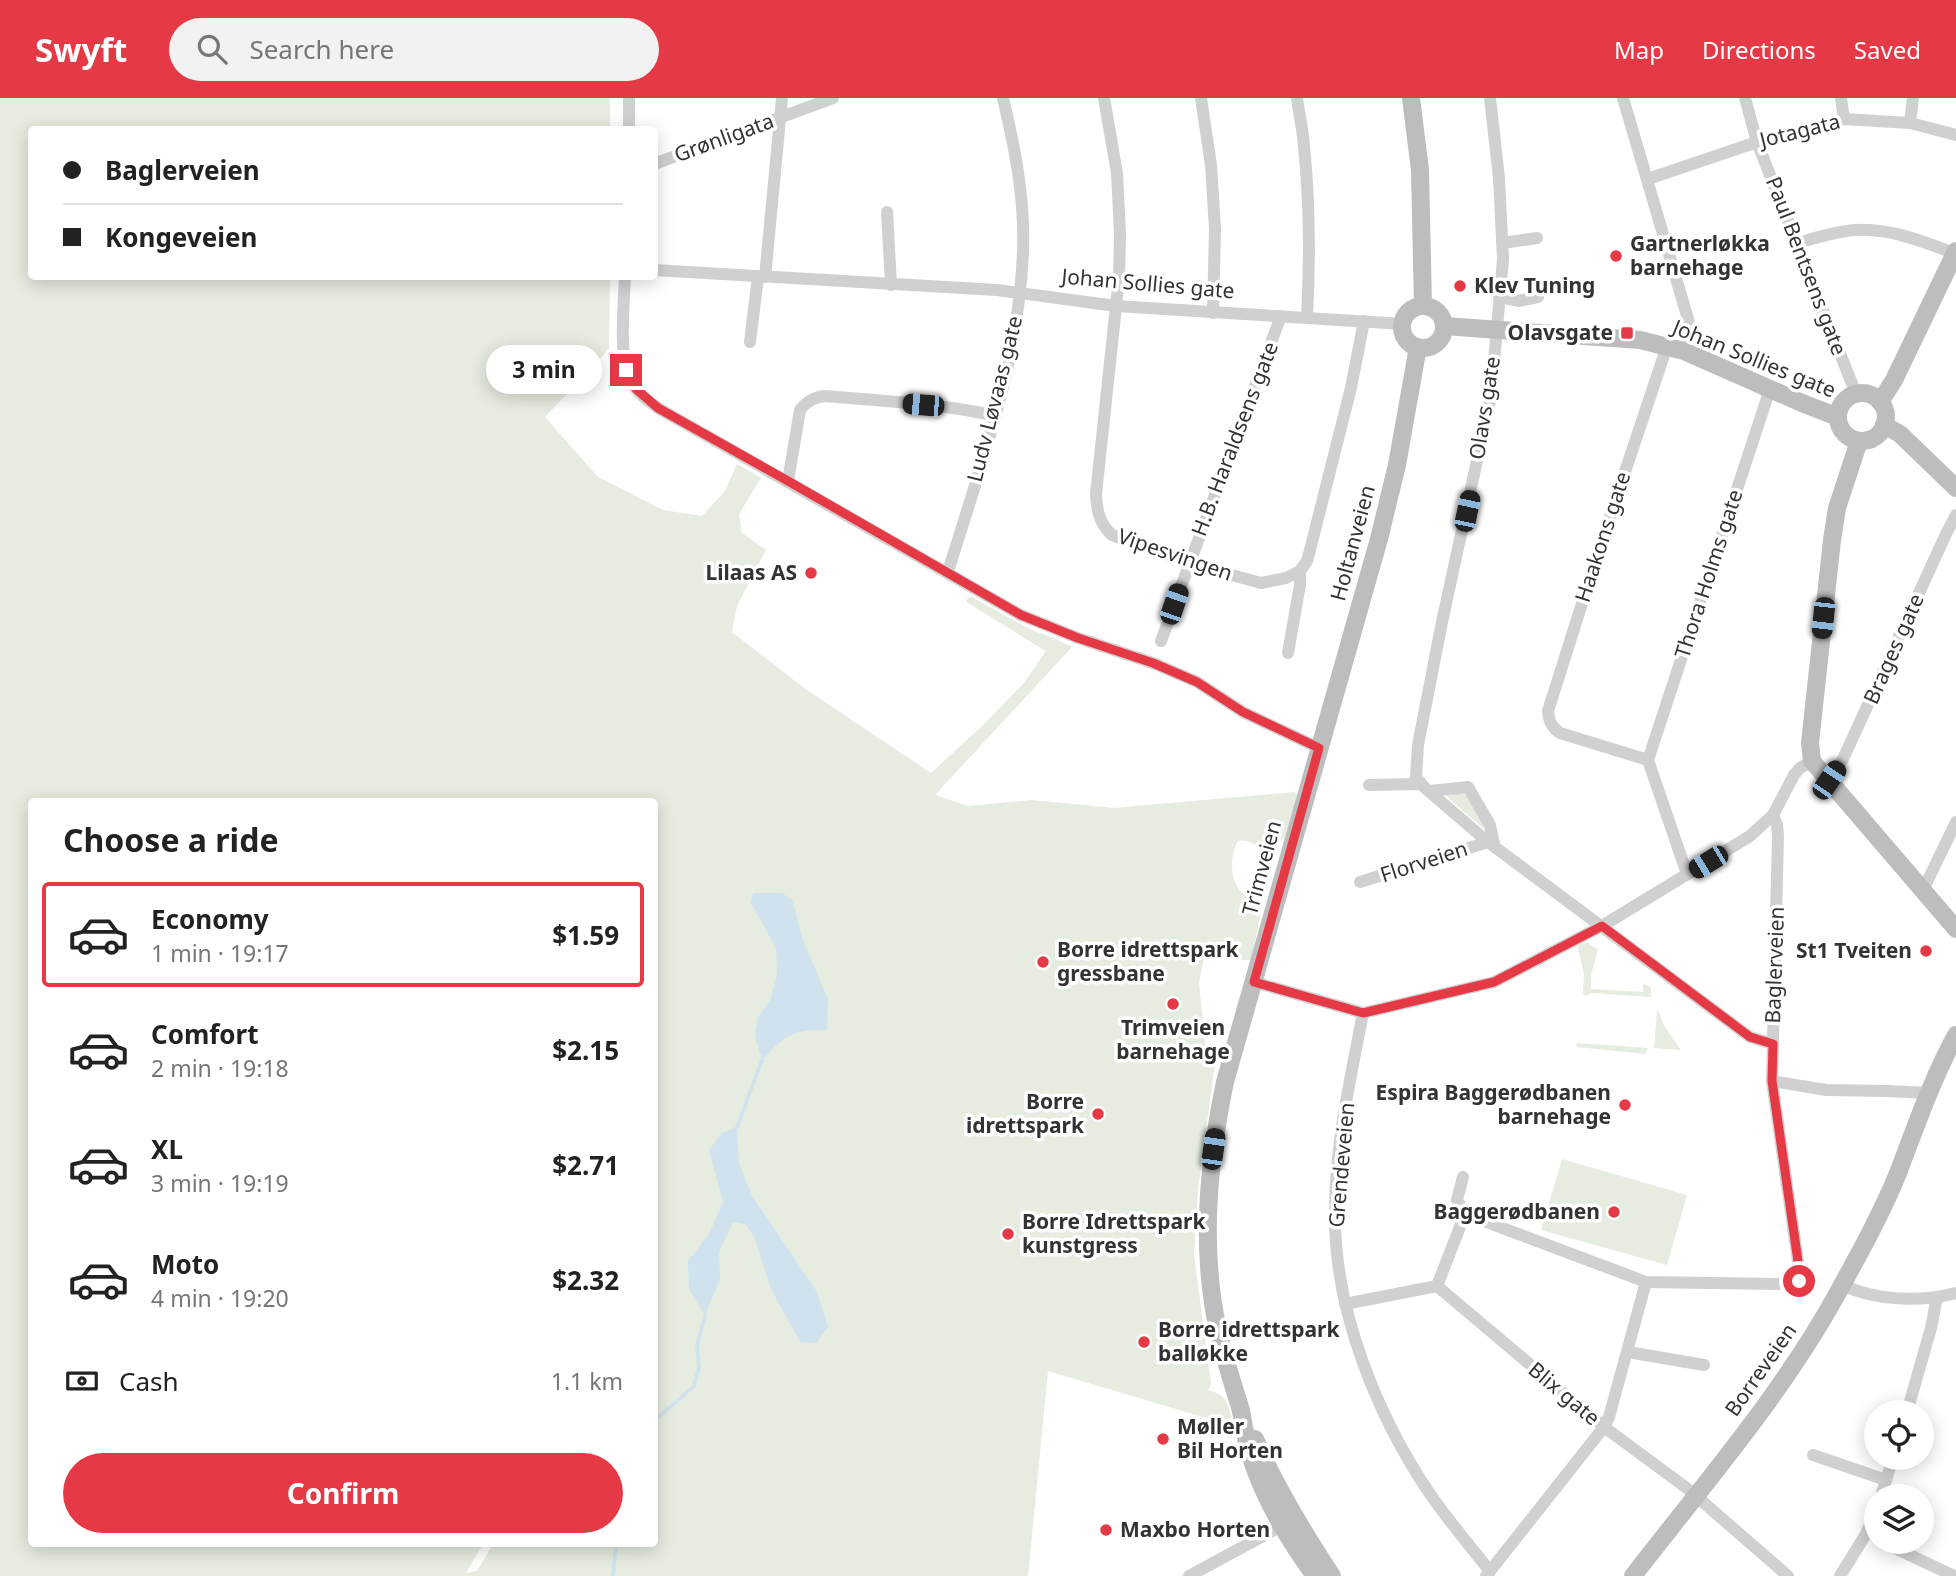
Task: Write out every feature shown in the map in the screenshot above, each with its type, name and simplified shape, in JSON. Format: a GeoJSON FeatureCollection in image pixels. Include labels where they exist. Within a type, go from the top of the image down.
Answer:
{"type":"FeatureCollection","features":[{"type":"Feature","properties":{"kind":"main road"},"geometry":{"type":"LineString","coordinates":[[1410,98],[1420,170],[1423,306]]}},
{"type":"Feature","properties":{"kind":"main road"},"geometry":{"type":"LineString","coordinates":[[1880,402],[1894,380],[1956,253]]}},
{"type":"Feature","properties":{"kind":"main road"},"geometry":{"type":"LineString","coordinates":[[1423,306],[1438,312],[1444,326],[1441,336],[1434,344],[1419,347],[1404,336],[1403,324],[1407,313],[1423,306]]}},
{"type":"Feature","properties":{"kind":"main road","name":"Johan Sollies gate"},"geometry":{"type":"LineString","coordinates":[[1444,326],[1640,340],[1675,348],[1838,418]]}},
{"type":"Feature","properties":{"kind":"main road","name":"Holtanveien"},"geometry":{"type":"LineString","coordinates":[[1319,748],[1380,539],[1419,347]]}},
{"type":"Feature","properties":{"kind":"main road"},"geometry":{"type":"LineString","coordinates":[[1867,394],[1880,402],[1885,413],[1884,425],[1875,437],[1859,441],[1844,433],[1838,418],[1842,405],[1850,397],[1867,394]]}},
{"type":"Feature","properties":{"kind":"main road"},"geometry":{"type":"LineString","coordinates":[[1884,425],[1900,434],[1956,488]]}},
{"type":"Feature","properties":{"kind":"main road"},"geometry":{"type":"LineString","coordinates":[[1859,441],[1837,508],[1832,540],[1810,743],[1812,761],[1956,929]]}},
{"type":"Feature","properties":{"kind":"main road","name":"Trimveien"},"geometry":{"type":"LineString","coordinates":[[1315,1576],[1288,1522],[1241,1412],[1224,1356],[1214,1307],[1209,1262],[1208,1213],[1210,1171],[1225,1082],[1319,748]]}},
{"type":"Feature","properties":{"kind":"main road","name":"Borreveien"},"geometry":{"type":"LineString","coordinates":[[1633,1576],[1769,1402],[1795,1364],[1842,1285],[1897,1175],[1929,1093],[1956,1035]]}},
{"type":"Feature","properties":{"kind":"main road","name":"Trimveien"},"geometry":{"type":"LineString","coordinates":[[1288,1522],[1332,1576]]}},
{"type":"Feature","properties":{"kind":"street"},"geometry":{"type":"LineString","coordinates":[[629,98],[629,126]]}},
{"type":"Feature","properties":{"kind":"street"},"geometry":{"type":"LineString","coordinates":[[750,342],[762,277],[782,98]]}},
{"type":"Feature","properties":{"kind":"street","name":"Grønligata"},"geometry":{"type":"LineString","coordinates":[[658,163],[833,98]]}},
{"type":"Feature","properties":{"kind":"street","name":"Ludv Løvaas gate"},"geometry":{"type":"LineString","coordinates":[[948,572],[996,416],[1012,347],[1020,295],[1022,201],[1014,143],[1003,98]]}},
{"type":"Feature","properties":{"kind":"street","name":"Vipesvingen"},"geometry":{"type":"LineString","coordinates":[[1104,98],[1118,185],[1120,234],[1119,278],[1096,494],[1099,518],[1104,528],[1112,535],[1188,563],[1261,583],[1286,578],[1300,571]]}},
{"type":"Feature","properties":{"kind":"street"},"geometry":{"type":"LineString","coordinates":[[1201,98],[1213,190],[1213,313]]}},
{"type":"Feature","properties":{"kind":"street"},"geometry":{"type":"LineString","coordinates":[[1297,98],[1309,208],[1310,272],[1307,317]]}},
{"type":"Feature","properties":{"kind":"street","name":"Olavs gate"},"geometry":{"type":"LineString","coordinates":[[1426,788],[1416,777],[1418,745],[1447,596],[1491,396],[1503,259],[1499,178],[1490,98]]}},
{"type":"Feature","properties":{"kind":"street","name":"Haakons gate"},"geometry":{"type":"LineString","coordinates":[[1623,98],[1690,329],[1675,348],[1548,704],[1548,717],[1554,729],[1560,733],[1648,760]]}},
{"type":"Feature","properties":{"kind":"street","name":"Paul Bentsens gate"},"geometry":{"type":"LineString","coordinates":[[1745,98],[1757,142],[1856,394]]}},
{"type":"Feature","properties":{"kind":"street"},"geometry":{"type":"LineString","coordinates":[[1841,98],[1844,119]]}},
{"type":"Feature","properties":{"kind":"street"},"geometry":{"type":"LineString","coordinates":[[1910,123],[1913,98]]}},
{"type":"Feature","properties":{"kind":"street","name":"Jotagata"},"geometry":{"type":"LineString","coordinates":[[1648,179],[1757,142],[1844,119],[1910,123],[1956,135]]}},
{"type":"Feature","properties":{"kind":"street"},"geometry":{"type":"LineString","coordinates":[[887,212],[891,285]]}},
{"type":"Feature","properties":{"kind":"street"},"geometry":{"type":"LineString","coordinates":[[1797,243],[1867,230],[1902,235],[1956,253]]}},
{"type":"Feature","properties":{"kind":"street"},"geometry":{"type":"LineString","coordinates":[[1502,243],[1537,238]]}},
{"type":"Feature","properties":{"kind":"street","name":"Johan Sollies gate"},"geometry":{"type":"LineString","coordinates":[[658,270],[997,290],[1116,306],[1403,324]]}},
{"type":"Feature","properties":{"kind":"street"},"geometry":{"type":"LineString","coordinates":[[625,280],[624,356],[629,379],[636,389],[658,408],[1021,615],[1078,638],[1153,663],[1197,682],[1243,712],[1319,748]]}},
{"type":"Feature","properties":{"kind":"street"},"geometry":{"type":"LineString","coordinates":[[1499,297],[1518,301],[1538,297]]}},
{"type":"Feature","properties":{"kind":"street","name":"H.B. Haraldsens gate"},"geometry":{"type":"LineString","coordinates":[[1161,641],[1281,316]]}},
{"type":"Feature","properties":{"kind":"street"},"geometry":{"type":"LineString","coordinates":[[1288,653],[1300,571],[1307,561],[1352,387],[1364,321]]}},
{"type":"Feature","properties":{"kind":"street","name":"Thora Holms gate"},"geometry":{"type":"LineString","coordinates":[[1648,760],[1770,389]]}},
{"type":"Feature","properties":{"kind":"street"},"geometry":{"type":"LineString","coordinates":[[788,481],[800,410],[813,398],[824,396],[940,407],[996,416]]}},
{"type":"Feature","properties":{"kind":"street","name":"Brages gate"},"geometry":{"type":"LineString","coordinates":[[1829,780],[1843,759],[1956,515]]}},
{"type":"Feature","properties":{"kind":"street"},"geometry":{"type":"LineString","coordinates":[[1648,760],[1687,874]]}},
{"type":"Feature","properties":{"kind":"street"},"geometry":{"type":"LineString","coordinates":[[1254,982],[1363,1013],[1494,982],[1602,926],[1750,836],[1773,815],[1794,775],[1812,761]]}},
{"type":"Feature","properties":{"kind":"street"},"geometry":{"type":"LineString","coordinates":[[1369,785],[1468,787],[1490,825],[1491,843]]}},
{"type":"Feature","properties":{"kind":"street"},"geometry":{"type":"LineString","coordinates":[[1426,788],[1491,843],[1750,1037],[1773,1044]]}},
{"type":"Feature","properties":{"kind":"street","name":"Baglerveien"},"geometry":{"type":"LineString","coordinates":[[1646,1282],[1787,1284],[1799,1281],[1772,1081],[1778,836],[1773,815]]}},
{"type":"Feature","properties":{"kind":"street"},"geometry":{"type":"LineString","coordinates":[[1923,890],[1956,822]]}},
{"type":"Feature","properties":{"kind":"street","name":"Florveien"},"geometry":{"type":"LineString","coordinates":[[1360,882],[1491,843]]}},
{"type":"Feature","properties":{"kind":"street","name":"Grendeveien"},"geometry":{"type":"LineString","coordinates":[[1363,1013],[1343,1116],[1336,1188],[1338,1267],[1345,1304],[1374,1393],[1400,1446],[1429,1492],[1488,1574],[1604,1427],[1628,1352],[1646,1282]]}},
{"type":"Feature","properties":{"kind":"street"},"geometry":{"type":"LineString","coordinates":[[1772,1081],[1826,1090],[1929,1093]]}},
{"type":"Feature","properties":{"kind":"street"},"geometry":{"type":"LineString","coordinates":[[1463,1177],[1457,1200],[1465,1214],[1646,1282]]}},
{"type":"Feature","properties":{"kind":"street"},"geometry":{"type":"LineString","coordinates":[[1345,1304],[1437,1286],[1465,1214]]}},
{"type":"Feature","properties":{"kind":"street"},"geometry":{"type":"LineString","coordinates":[[1842,1285],[1859,1293],[1880,1297],[1937,1297],[1956,1293]]}},
{"type":"Feature","properties":{"kind":"street","name":"Blix gate"},"geometry":{"type":"LineString","coordinates":[[1437,1286],[1604,1427],[1695,1496],[1788,1576]]}},
{"type":"Feature","properties":{"kind":"street"},"geometry":{"type":"LineString","coordinates":[[1910,1400],[1937,1297]]}},
{"type":"Feature","properties":{"kind":"street"},"geometry":{"type":"LineString","coordinates":[[1628,1352],[1704,1365]]}},
{"type":"Feature","properties":{"kind":"street"},"geometry":{"type":"LineString","coordinates":[[1813,1455],[1886,1480]]}},
{"type":"Feature","properties":{"kind":"street"},"geometry":{"type":"LineString","coordinates":[[1885,1484],[1889,1470]]}},
{"type":"Feature","properties":{"kind":"street"},"geometry":{"type":"LineString","coordinates":[[1189,1576],[1288,1522]]}},
{"type":"Feature","properties":{"kind":"street"},"geometry":{"type":"LineString","coordinates":[[1840,1576],[1864,1546]]}},
{"type":"Feature","properties":{"kind":"street"},"geometry":{"type":"LineString","coordinates":[[1907,1554],[1954,1576]]}},
{"type":"Feature","properties":{"kind":"shaded area"},"geometry":{"type":"Polygon","coordinates":[[[0,98],[610,98],[610,126],[28,126],[28,280],[610,280],[609,349],[545,417],[598,477],[663,510],[702,516],[725,491],[737,464],[761,478],[739,514],[742,533],[766,550],[737,606],[732,632],[804,688],[931,773],[1023,684],[1046,651],[966,602],[968,598],[972,597],[1029,629],[1072,647],[935,795],[968,806],[1031,800],[1114,808],[1295,792],[1297,796],[1293,813],[1284,838],[1270,846],[1238,841],[1235,847],[1232,870],[1236,885],[1246,896],[1258,900],[1262,907],[1251,960],[1204,958],[1199,982],[1205,1044],[1217,1048],[1198,1190],[1194,1254],[1211,1384],[1208,1390],[1225,1399],[1233,1426],[1048,1371],[1028,1576],[0,1576],[0,98]]]}},
{"type":"Feature","properties":{"kind":"shaded area"},"geometry":{"type":"Polygon","coordinates":[[[1457,792],[1466,795],[1486,825],[1483,828],[1449,799],[1447,795],[1457,792]]]}},
{"type":"Feature","properties":{"kind":"shaded area"},"geometry":{"type":"Polygon","coordinates":[[[1587,942],[1598,950],[1591,975],[1591,989],[1643,992],[1643,984],[1651,987],[1651,997],[1592,993],[1585,996],[1584,974],[1578,949],[1579,945],[1587,942]]]}},
{"type":"Feature","properties":{"kind":"shaded area"},"geometry":{"type":"Polygon","coordinates":[[[1657,1011],[1664,1026],[1681,1050],[1654,1048],[1657,1011]]]}},
{"type":"Feature","properties":{"kind":"shaded area"},"geometry":{"type":"Polygon","coordinates":[[[1576,1043],[1648,1048],[1645,1054],[1577,1047],[1576,1043]]]}},
{"type":"Feature","properties":{"kind":"shaded area","name":"Baggerødbanen"},"geometry":{"type":"Polygon","coordinates":[[[1562,1159],[1687,1195],[1667,1265],[1541,1230],[1562,1159]]]}},
{"type":"Feature","properties":{"kind":"water"},"geometry":{"type":"Polygon","coordinates":[[[753,893],[782,893],[792,900],[803,940],[828,999],[827,1030],[790,1035],[762,1060],[755,1036],[758,1017],[771,999],[777,975],[776,948],[751,903],[753,893]]]}},
{"type":"Feature","properties":{"kind":"water"},"geometry":{"type":"Polygon","coordinates":[[[737,1127],[739,1163],[752,1196],[817,1292],[828,1327],[816,1343],[800,1342],[771,1289],[754,1236],[745,1224],[733,1222],[719,1252],[720,1279],[705,1316],[689,1289],[688,1261],[709,1234],[723,1202],[709,1150],[722,1133],[737,1127]]]}},
{"type":"Feature","properties":{"kind":"waterway"},"geometry":{"type":"LineString","coordinates":[[737,1127],[762,1060]]}},
{"type":"Feature","properties":{"kind":"waterway"},"geometry":{"type":"LineString","coordinates":[[658,1418],[694,1386],[699,1367],[697,1346],[705,1316]]}},
{"type":"Feature","properties":{"kind":"waterway"},"geometry":{"type":"LineString","coordinates":[[613,1576],[616,1547]]}},
{"type":"Feature","properties":{"kind":"place","name":"Gartnerløkka barnehage"},"geometry":{"type":"Point","coordinates":[1616,256]}},
{"type":"Feature","properties":{"kind":"place","name":"Klev Tuning"},"geometry":{"type":"Point","coordinates":[1460,286]}},
{"type":"Feature","properties":{"kind":"place","name":"Olavsgate"},"geometry":{"type":"Point","coordinates":[1627,333]}},
{"type":"Feature","properties":{"kind":"place","name":"Lilaas AS"},"geometry":{"type":"Point","coordinates":[811,573]}},
{"type":"Feature","properties":{"kind":"place","name":"St1 Tveiten"},"geometry":{"type":"Point","coordinates":[1926,951]}},
{"type":"Feature","properties":{"kind":"place","name":"Borre idrettspark gressbane"},"geometry":{"type":"Point","coordinates":[1043,962]}},
{"type":"Feature","properties":{"kind":"place","name":"Trimveien barnehage"},"geometry":{"type":"Point","coordinates":[1173,1004]}},
{"type":"Feature","properties":{"kind":"place","name":"Espira Baggerødbanen barnehage"},"geometry":{"type":"Point","coordinates":[1625,1105]}},
{"type":"Feature","properties":{"kind":"place","name":"Borre idrettspark"},"geometry":{"type":"Point","coordinates":[1098,1114]}},
{"type":"Feature","properties":{"kind":"place","name":"Baggerødbanen"},"geometry":{"type":"Point","coordinates":[1614,1212]}},
{"type":"Feature","properties":{"kind":"place","name":"Borre Idrettspark kunstgress"},"geometry":{"type":"Point","coordinates":[1008,1234]}},
{"type":"Feature","properties":{"kind":"place","name":"Borre idrettspark balløkke"},"geometry":{"type":"Point","coordinates":[1144,1342]}},
{"type":"Feature","properties":{"kind":"place","name":"Møller Bil Horten"},"geometry":{"type":"Point","coordinates":[1163,1439]}},
{"type":"Feature","properties":{"kind":"place","name":"Maxbo Horten"},"geometry":{"type":"Point","coordinates":[1106,1530]}},
{"type":"Feature","properties":{"kind":"route"},"geometry":{"type":"LineString","coordinates":[[626,370],[636,389],[658,408],[1021,615],[1078,638],[1153,663],[1197,682],[1243,712],[1319,748],[1254,982],[1363,1013],[1494,982],[1602,926],[1750,1037],[1773,1044],[1772,1081],[1799,1281]]}}]}
